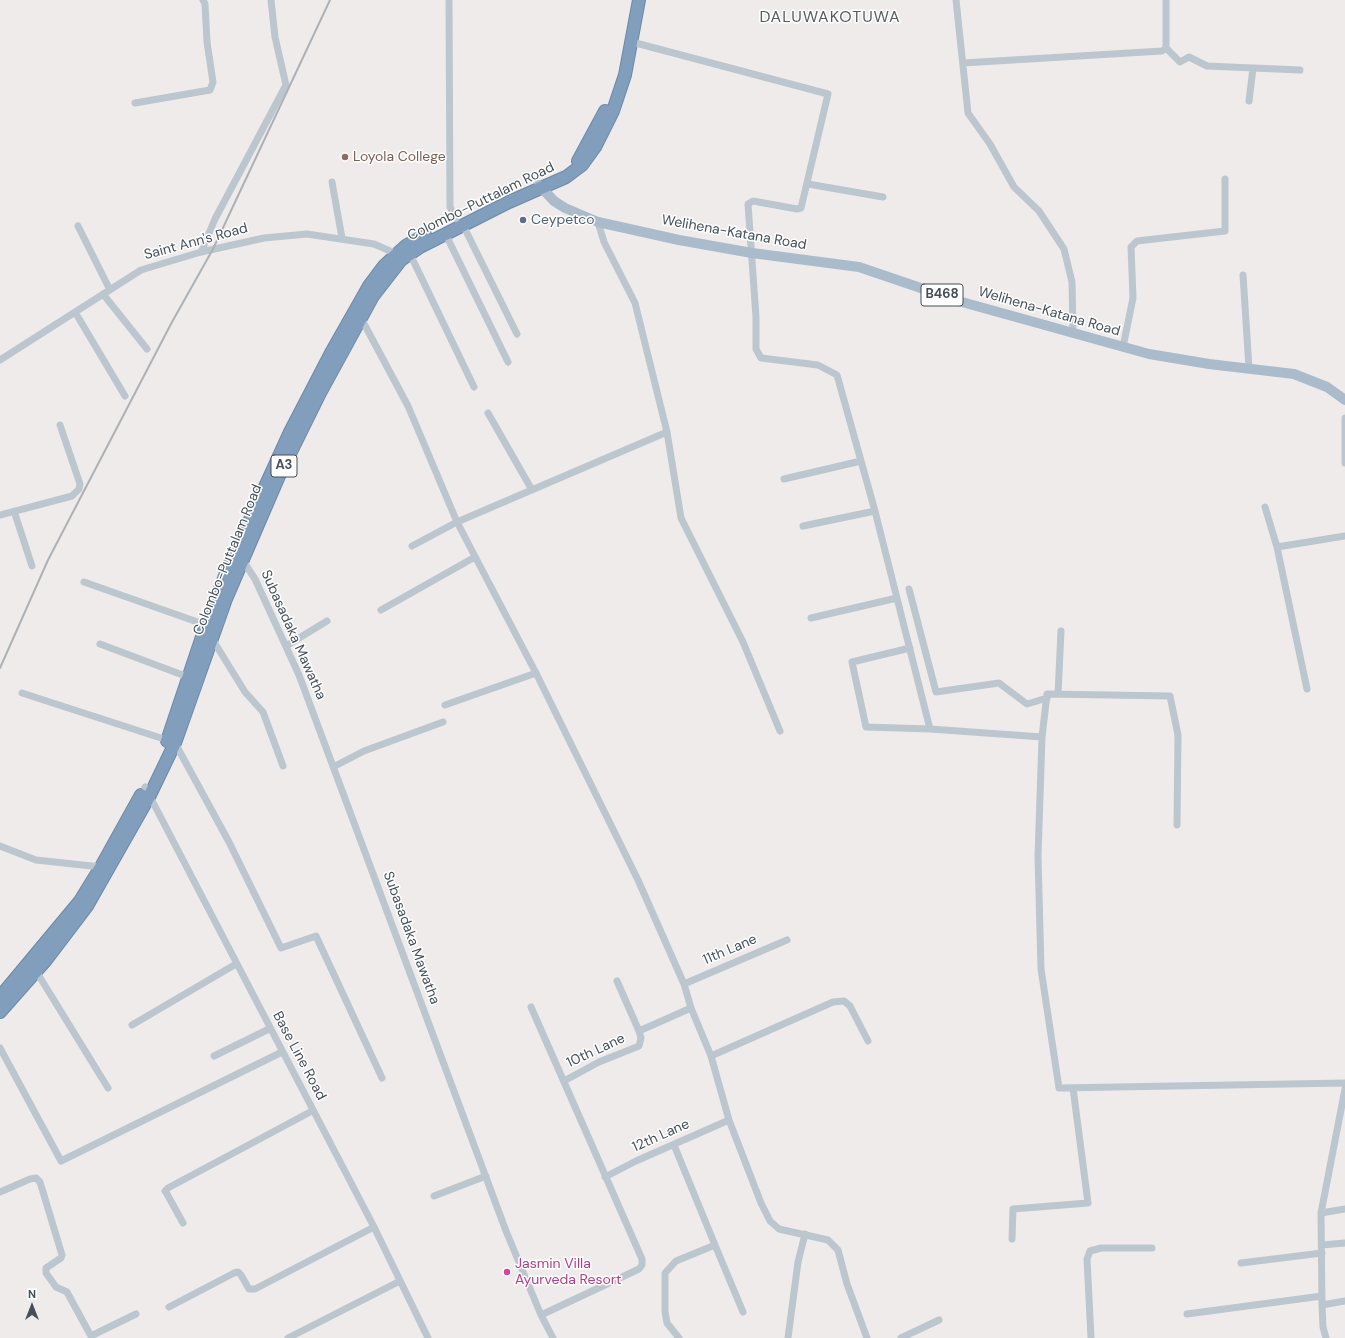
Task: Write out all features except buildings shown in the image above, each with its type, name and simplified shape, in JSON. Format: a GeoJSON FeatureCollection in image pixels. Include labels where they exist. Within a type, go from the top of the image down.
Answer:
{"type":"FeatureCollection","features":[{"type":"Feature","properties":{"kind":"highway","name":"Colombo-Puttalam Road"},"geometry":{"type":"LineString","coordinates":[[540,187],[575,164],[580,158],[601,120],[610,100],[614,85],[626,35],[631,0]]}},
{"type":"Feature","properties":{"kind":"highway","name":"Colombo-Puttalam Road"},"geometry":{"type":"LineString","coordinates":[[238,556],[302,428],[373,296],[404,255],[420,237],[460,222],[571,173],[582,165],[596,147],[613,111],[625,75],[639,0]]}},
{"type":"Feature","properties":{"kind":"highway","name":"Colombo-Puttalam Road"},"geometry":{"type":"LineString","coordinates":[[171,742],[188,677],[290,432],[352,315],[369,286],[384,266],[445,233],[460,222]]}},
{"type":"Feature","properties":{"kind":"highway","name":"Colombo-Puttalam Road"},"geometry":{"type":"LineString","coordinates":[[0,1012],[36,971],[87,906],[148,791],[171,742],[207,631]]}},
{"type":"Feature","properties":{"kind":"highway","name":"Colombo-Puttalam Road"},"geometry":{"type":"LineString","coordinates":[[0,997],[80,901],[148,791]]}},
{"type":"Feature","properties":{"kind":"main road","name":"Welihena-Katana Road"},"geometry":{"type":"LineString","coordinates":[[540,187],[554,201],[565,208],[598,222],[680,240],[752,253],[859,267],[962,302],[1156,356],[1294,374],[1328,387],[1345,400]]}},
{"type":"Feature","properties":{"kind":"street"},"geometry":{"type":"LineString","coordinates":[[135,104],[210,90],[213,82],[207,42],[205,4],[203,0]]}},
{"type":"Feature","properties":{"kind":"street"},"geometry":{"type":"LineString","coordinates":[[201,252],[216,219],[286,85],[275,37],[271,0]]}},
{"type":"Feature","properties":{"kind":"street"},"geometry":{"type":"LineString","coordinates":[[449,0],[450,207],[460,222],[518,334]]}},
{"type":"Feature","properties":{"kind":"street"},"geometry":{"type":"LineString","coordinates":[[956,0],[968,113],[990,144],[1014,187],[1039,211],[1064,249],[1072,282],[1073,332]]}},
{"type":"Feature","properties":{"kind":"street"},"geometry":{"type":"LineString","coordinates":[[1166,0],[1166,48],[1180,62],[1189,57],[1207,66],[1300,70]]}},
{"type":"Feature","properties":{"kind":"street"},"geometry":{"type":"LineString","coordinates":[[632,42],[828,94],[808,184],[801,208],[797,209],[753,201],[748,204],[752,253],[756,349],[761,358],[818,365],[837,375],[875,511],[930,729]]}},
{"type":"Feature","properties":{"kind":"street"},"geometry":{"type":"LineString","coordinates":[[963,63],[1162,51],[1166,48]]}},
{"type":"Feature","properties":{"kind":"street"},"geometry":{"type":"LineString","coordinates":[[1249,101],[1253,68]]}},
{"type":"Feature","properties":{"kind":"street"},"geometry":{"type":"LineString","coordinates":[[1124,347],[1133,298],[1131,247],[1137,241],[1225,231],[1225,179]]}},
{"type":"Feature","properties":{"kind":"street"},"geometry":{"type":"LineString","coordinates":[[332,182],[342,238]]}},
{"type":"Feature","properties":{"kind":"street"},"geometry":{"type":"LineString","coordinates":[[808,184],[883,197]]}},
{"type":"Feature","properties":{"kind":"street"},"geometry":{"type":"LineString","coordinates":[[598,222],[604,242],[635,303],[667,432],[681,518],[743,642],[780,731]]}},
{"type":"Feature","properties":{"kind":"street"},"geometry":{"type":"LineString","coordinates":[[78,226],[110,290]]}},
{"type":"Feature","properties":{"kind":"street"},"geometry":{"type":"LineString","coordinates":[[445,233],[508,362]]}},
{"type":"Feature","properties":{"kind":"street","name":"Saint Ann's Road"},"geometry":{"type":"LineString","coordinates":[[0,360],[141,270],[201,252],[264,238],[307,234],[342,238],[374,244],[404,255]]}},
{"type":"Feature","properties":{"kind":"street"},"geometry":{"type":"LineString","coordinates":[[404,255],[474,387]]}},
{"type":"Feature","properties":{"kind":"street"},"geometry":{"type":"LineString","coordinates":[[1243,275],[1248,368]]}},
{"type":"Feature","properties":{"kind":"street"},"geometry":{"type":"LineString","coordinates":[[103,294],[147,349]]}},
{"type":"Feature","properties":{"kind":"street"},"geometry":{"type":"LineString","coordinates":[[75,312],[125,396]]}},
{"type":"Feature","properties":{"kind":"street"},"geometry":{"type":"LineString","coordinates":[[361,318],[408,406],[457,522],[536,673],[638,880],[684,984],[691,1008],[711,1056],[729,1120],[761,1204],[770,1221],[779,1229],[828,1240],[838,1250],[847,1284],[867,1338]]}},
{"type":"Feature","properties":{"kind":"street"},"geometry":{"type":"LineString","coordinates":[[488,413],[532,490]]}},
{"type":"Feature","properties":{"kind":"street"},"geometry":{"type":"LineString","coordinates":[[1345,418],[1345,463]]}},
{"type":"Feature","properties":{"kind":"street"},"geometry":{"type":"LineString","coordinates":[[0,515],[72,496],[79,489],[78,480],[60,425]]}},
{"type":"Feature","properties":{"kind":"street"},"geometry":{"type":"LineString","coordinates":[[412,546],[457,522],[667,432]]}},
{"type":"Feature","properties":{"kind":"street"},"geometry":{"type":"LineString","coordinates":[[784,480],[861,461]]}},
{"type":"Feature","properties":{"kind":"street"},"geometry":{"type":"LineString","coordinates":[[1265,507],[1277,547],[1307,689]]}},
{"type":"Feature","properties":{"kind":"street"},"geometry":{"type":"LineString","coordinates":[[14,511],[32,566]]}},
{"type":"Feature","properties":{"kind":"street"},"geometry":{"type":"LineString","coordinates":[[803,526],[875,511]]}},
{"type":"Feature","properties":{"kind":"street"},"geometry":{"type":"LineString","coordinates":[[1277,547],[1345,536]]}},
{"type":"Feature","properties":{"kind":"street","name":"Subasadaka Mawatha"},"geometry":{"type":"LineString","coordinates":[[238,556],[255,579],[299,674],[486,1176],[541,1315],[553,1338]]}},
{"type":"Feature","properties":{"kind":"street"},"geometry":{"type":"LineString","coordinates":[[381,610],[475,557]]}},
{"type":"Feature","properties":{"kind":"street"},"geometry":{"type":"LineString","coordinates":[[84,582],[207,631],[245,692],[263,712],[283,766]]}},
{"type":"Feature","properties":{"kind":"street"},"geometry":{"type":"LineString","coordinates":[[909,589],[936,692],[999,683],[1028,704],[1047,698]]}},
{"type":"Feature","properties":{"kind":"street"},"geometry":{"type":"LineString","coordinates":[[811,618],[897,598]]}},
{"type":"Feature","properties":{"kind":"street"},"geometry":{"type":"LineString","coordinates":[[286,646],[327,621]]}},
{"type":"Feature","properties":{"kind":"street"},"geometry":{"type":"LineString","coordinates":[[1058,694],[1061,631]]}},
{"type":"Feature","properties":{"kind":"street"},"geometry":{"type":"LineString","coordinates":[[100,644],[188,677]]}},
{"type":"Feature","properties":{"kind":"street"},"geometry":{"type":"LineString","coordinates":[[910,648],[852,662],[866,727],[930,729],[1042,736]]}},
{"type":"Feature","properties":{"kind":"street"},"geometry":{"type":"LineString","coordinates":[[445,705],[536,673]]}},
{"type":"Feature","properties":{"kind":"street"},"geometry":{"type":"LineString","coordinates":[[22,693],[171,742],[229,842],[281,948],[316,936],[382,1078]]}},
{"type":"Feature","properties":{"kind":"street"},"geometry":{"type":"LineString","coordinates":[[1177,825],[1178,735],[1170,696],[1047,694],[1042,736],[1038,856],[1041,969],[1059,1088],[1345,1083]]}},
{"type":"Feature","properties":{"kind":"street"},"geometry":{"type":"LineString","coordinates":[[333,766],[364,751],[443,722]]}},
{"type":"Feature","properties":{"kind":"street","name":"Base Line Road"},"geometry":{"type":"LineString","coordinates":[[148,791],[194,878],[236,964],[312,1111],[374,1227],[428,1338]]}},
{"type":"Feature","properties":{"kind":"street"},"geometry":{"type":"LineString","coordinates":[[0,846],[36,860],[101,867]]}},
{"type":"Feature","properties":{"kind":"street","name":"11th Lane"},"geometry":{"type":"LineString","coordinates":[[684,984],[787,940]]}},
{"type":"Feature","properties":{"kind":"street"},"geometry":{"type":"LineString","coordinates":[[132,1025],[236,964]]}},
{"type":"Feature","properties":{"kind":"street"},"geometry":{"type":"LineString","coordinates":[[36,971],[108,1088]]}},
{"type":"Feature","properties":{"kind":"street"},"geometry":{"type":"LineString","coordinates":[[617,981],[640,1030]]}},
{"type":"Feature","properties":{"kind":"street"},"geometry":{"type":"LineString","coordinates":[[711,1056],[833,1002],[844,1001],[850,1006],[868,1041]]}},
{"type":"Feature","properties":{"kind":"street"},"geometry":{"type":"LineString","coordinates":[[531,1006],[642,1259],[642,1265],[639,1269],[541,1315]]}},
{"type":"Feature","properties":{"kind":"street","name":"10th Lane"},"geometry":{"type":"LineString","coordinates":[[564,1081],[600,1062],[639,1046],[641,1038],[640,1030],[691,1008]]}},
{"type":"Feature","properties":{"kind":"street"},"geometry":{"type":"LineString","coordinates":[[214,1056],[269,1028]]}},
{"type":"Feature","properties":{"kind":"street"},"geometry":{"type":"LineString","coordinates":[[0,1048],[61,1161],[282,1052]]}},
{"type":"Feature","properties":{"kind":"street"},"geometry":{"type":"LineString","coordinates":[[1012,1239],[1013,1208],[1088,1203],[1072,1088]]}},
{"type":"Feature","properties":{"kind":"street"},"geometry":{"type":"LineString","coordinates":[[1326,1338],[1323,1327],[1322,1305],[1321,1213],[1342,1111],[1345,1089]]}},
{"type":"Feature","properties":{"kind":"street"},"geometry":{"type":"LineString","coordinates":[[183,1223],[166,1194],[166,1190],[168,1188],[312,1111]]}},
{"type":"Feature","properties":{"kind":"street","name":"12th Lane"},"geometry":{"type":"LineString","coordinates":[[605,1177],[729,1120]]}},
{"type":"Feature","properties":{"kind":"street"},"geometry":{"type":"LineString","coordinates":[[674,1145],[743,1312]]}},
{"type":"Feature","properties":{"kind":"street"},"geometry":{"type":"LineString","coordinates":[[434,1196],[486,1176]]}},
{"type":"Feature","properties":{"kind":"street"},"geometry":{"type":"LineString","coordinates":[[0,1192],[30,1179],[36,1178],[40,1182],[62,1255],[59,1260],[46,1268],[46,1273],[56,1287],[67,1292],[91,1337],[136,1314]]}},
{"type":"Feature","properties":{"kind":"street"},"geometry":{"type":"LineString","coordinates":[[1321,1213],[1345,1209]]}},
{"type":"Feature","properties":{"kind":"street"},"geometry":{"type":"LineString","coordinates":[[169,1307],[238,1272],[249,1289],[256,1289],[374,1227]]}},
{"type":"Feature","properties":{"kind":"street"},"geometry":{"type":"LineString","coordinates":[[788,1338],[798,1262],[805,1234]]}},
{"type":"Feature","properties":{"kind":"street"},"geometry":{"type":"LineString","coordinates":[[1322,1245],[1345,1243]]}},
{"type":"Feature","properties":{"kind":"street"},"geometry":{"type":"LineString","coordinates":[[679,1338],[667,1323],[665,1273],[676,1261],[715,1245]]}},
{"type":"Feature","properties":{"kind":"street"},"geometry":{"type":"LineString","coordinates":[[1091,1338],[1087,1259],[1088,1253],[1101,1248],[1152,1248]]}},
{"type":"Feature","properties":{"kind":"street"},"geometry":{"type":"LineString","coordinates":[[1241,1263],[1322,1253]]}},
{"type":"Feature","properties":{"kind":"street"},"geometry":{"type":"LineString","coordinates":[[288,1338],[400,1281]]}},
{"type":"Feature","properties":{"kind":"street"},"geometry":{"type":"LineString","coordinates":[[1187,1314],[1322,1296]]}},
{"type":"Feature","properties":{"kind":"street"},"geometry":{"type":"LineString","coordinates":[[1322,1305],[1345,1301]]}},
{"type":"Feature","properties":{"kind":"street"},"geometry":{"type":"LineString","coordinates":[[901,1338],[939,1320]]}},
{"type":"Feature","properties":{"kind":"railway"},"geometry":{"type":"LineString","coordinates":[[0,668],[48,560],[172,322],[213,249],[330,0]]}},
{"type":"Feature","properties":{"kind":"place","name":"Loyola College"},"geometry":{"type":"Point","coordinates":[345,157]}},
{"type":"Feature","properties":{"kind":"place","name":"Ceypetco"},"geometry":{"type":"Point","coordinates":[523,220]}},
{"type":"Feature","properties":{"kind":"place","name":"Jasmin Villa Ayurveda Resort"},"geometry":{"type":"Point","coordinates":[507,1272]}},
{"type":"Feature","properties":{"kind":"district","name":"DALUWAKOTUWA"},"geometry":{"type":"Point","coordinates":[830,18]}}]}
